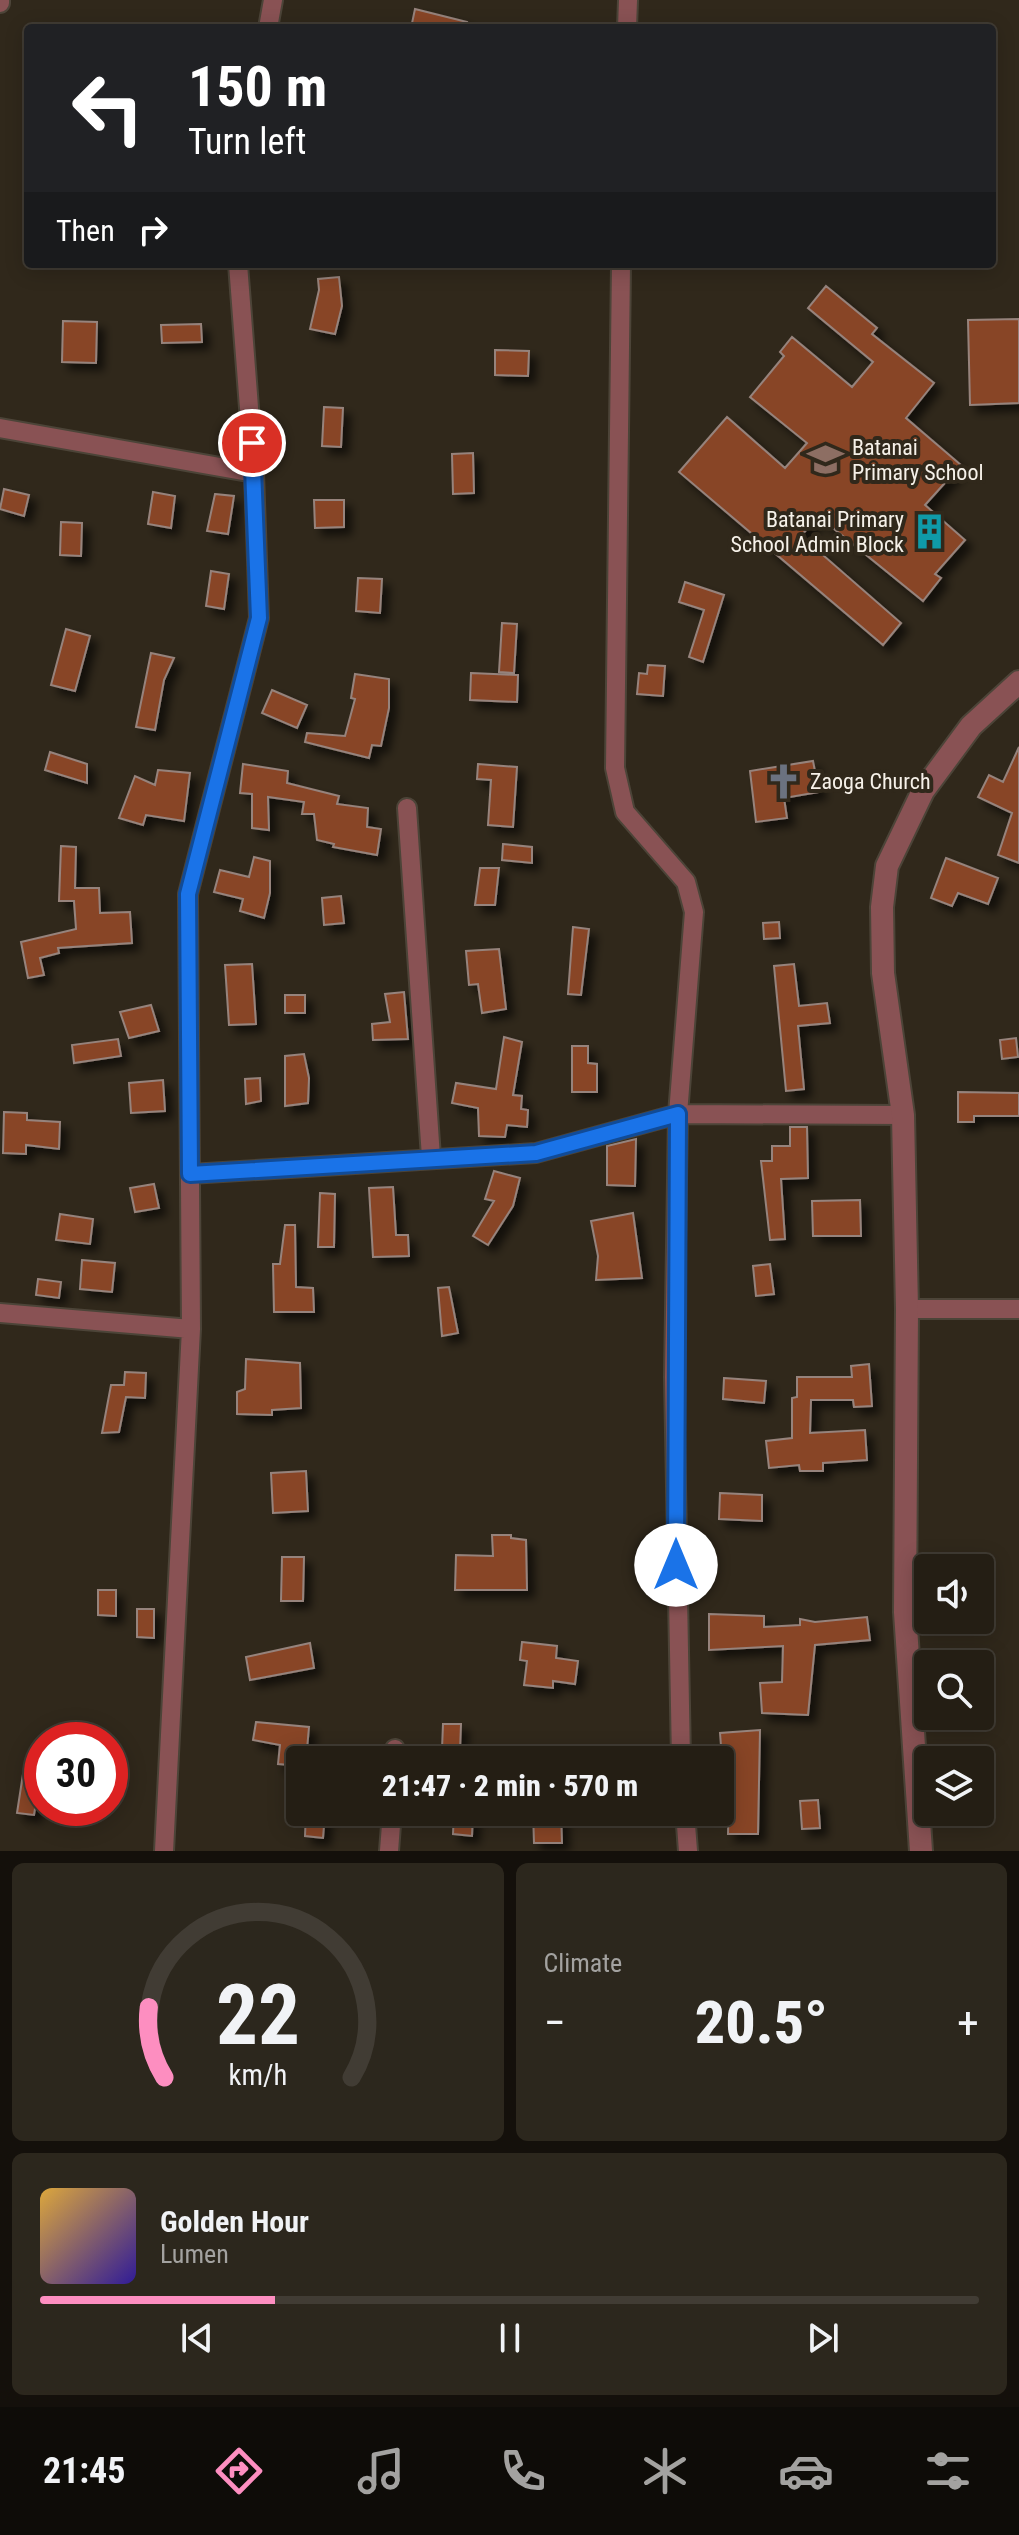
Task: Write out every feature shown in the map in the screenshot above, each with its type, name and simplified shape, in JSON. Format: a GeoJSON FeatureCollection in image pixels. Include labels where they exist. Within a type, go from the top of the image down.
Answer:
{"type":"FeatureCollection","features":[{"type":"Feature","properties":{"kind":"street"},"geometry":{"type":"LineString","coordinates":[[269,24],[273,0]]}},
{"type":"Feature","properties":{"kind":"street"},"geometry":{"type":"LineString","coordinates":[[627,24],[628,0]]}},
{"type":"Feature","properties":{"kind":"street"},"geometry":{"type":"LineString","coordinates":[[164,1851],[191,1329],[188,894],[259,618],[254,473],[238,268]]}},
{"type":"Feature","properties":{"kind":"street"},"geometry":{"type":"LineString","coordinates":[[621,268],[615,768],[625,812],[686,882],[694,912],[678,1114],[674,1377],[681,1746]]}},
{"type":"Feature","properties":{"kind":"street"},"geometry":{"type":"LineString","coordinates":[[0,428],[254,473]]}},
{"type":"Feature","properties":{"kind":"street"},"geometry":{"type":"LineString","coordinates":[[921,1851],[905,1612],[907,1309],[903,1115],[881,939],[887,866],[923,791],[948,753],[1019,682]]}},
{"type":"Feature","properties":{"kind":"street"},"geometry":{"type":"LineString","coordinates":[[407,808],[431,1157]]}},
{"type":"Feature","properties":{"kind":"street"},"geometry":{"type":"LineString","coordinates":[[190,1174],[536,1153],[678,1114],[903,1115]]}},
{"type":"Feature","properties":{"kind":"street"},"geometry":{"type":"LineString","coordinates":[[907,1309],[1019,1309]]}},
{"type":"Feature","properties":{"kind":"street"},"geometry":{"type":"LineString","coordinates":[[0,1313],[191,1329]]}},
{"type":"Feature","properties":{"kind":"street"},"geometry":{"type":"LineString","coordinates":[[389,1851],[391,1826]]}},
{"type":"Feature","properties":{"kind":"street"},"geometry":{"type":"LineString","coordinates":[[686,1826],[688,1851]]}},
{"type":"Feature","properties":{"kind":"building"},"geometry":{"type":"Polygon","coordinates":[[[415,9],[467,22],[467,24],[412,24],[415,9]]]}},
{"type":"Feature","properties":{"kind":"building"},"geometry":{"type":"Polygon","coordinates":[[[339,277],[342,306],[335,334],[310,329],[319,290],[318,279],[339,277]]]}},
{"type":"Feature","properties":{"kind":"building"},"geometry":{"type":"Polygon","coordinates":[[[826,286],[877,328],[872,334],[934,383],[906,418],[961,465],[925,505],[965,540],[935,574],[941,578],[923,601],[818,516],[801,536],[901,623],[883,645],[679,472],[727,417],[785,468],[807,443],[750,397],[784,356],[780,352],[792,337],[852,387],[873,362],[808,308],[826,286]]]}},
{"type":"Feature","properties":{"kind":"building"},"geometry":{"type":"Polygon","coordinates":[[[1019,319],[1019,403],[970,405],[968,320],[1019,319]]]}},
{"type":"Feature","properties":{"kind":"building"},"geometry":{"type":"Polygon","coordinates":[[[63,321],[97,322],[96,363],[62,362],[63,321]]]}},
{"type":"Feature","properties":{"kind":"building"},"geometry":{"type":"Polygon","coordinates":[[[201,324],[202,342],[162,343],[161,325],[201,324]]]}},
{"type":"Feature","properties":{"kind":"building"},"geometry":{"type":"Polygon","coordinates":[[[495,350],[529,351],[528,376],[495,375],[495,350]]]}},
{"type":"Feature","properties":{"kind":"building"},"geometry":{"type":"Polygon","coordinates":[[[324,407],[343,408],[341,447],[322,446],[324,407]]]}},
{"type":"Feature","properties":{"kind":"building"},"geometry":{"type":"Polygon","coordinates":[[[473,453],[474,493],[453,494],[452,454],[473,453]]]}},
{"type":"Feature","properties":{"kind":"building"},"geometry":{"type":"Polygon","coordinates":[[[4,489],[29,495],[24,516],[0,509],[4,489]]]}},
{"type":"Feature","properties":{"kind":"building"},"geometry":{"type":"Polygon","coordinates":[[[153,492],[175,496],[171,528],[148,524],[153,492]]]}},
{"type":"Feature","properties":{"kind":"building"},"geometry":{"type":"Polygon","coordinates":[[[215,494],[234,496],[228,534],[207,531],[215,494]]]}},
{"type":"Feature","properties":{"kind":"building"},"geometry":{"type":"Polygon","coordinates":[[[314,500],[344,500],[344,527],[315,528],[314,500]]]}},
{"type":"Feature","properties":{"kind":"building"},"geometry":{"type":"Polygon","coordinates":[[[61,522],[82,523],[81,556],[60,555],[61,522]]]}},
{"type":"Feature","properties":{"kind":"building"},"geometry":{"type":"Polygon","coordinates":[[[211,571],[229,574],[224,609],[206,606],[211,571]]]}},
{"type":"Feature","properties":{"kind":"building"},"geometry":{"type":"Polygon","coordinates":[[[358,578],[382,579],[380,613],[356,611],[358,578]]]}},
{"type":"Feature","properties":{"kind":"building"},"geometry":{"type":"Polygon","coordinates":[[[685,582],[724,595],[703,662],[689,657],[704,610],[679,602],[685,582]]]}},
{"type":"Feature","properties":{"kind":"building"},"geometry":{"type":"Polygon","coordinates":[[[502,623],[517,624],[514,673],[499,672],[502,623]]]}},
{"type":"Feature","properties":{"kind":"building"},"geometry":{"type":"Polygon","coordinates":[[[66,629],[90,636],[75,691],[51,685],[66,629]]]}},
{"type":"Feature","properties":{"kind":"building"},"geometry":{"type":"Polygon","coordinates":[[[151,653],[174,658],[164,680],[155,730],[136,727],[151,653]]]}},
{"type":"Feature","properties":{"kind":"building"},"geometry":{"type":"Polygon","coordinates":[[[648,665],[665,666],[663,696],[637,694],[639,673],[647,674],[648,665]]]}},
{"type":"Feature","properties":{"kind":"building"},"geometry":{"type":"Polygon","coordinates":[[[471,673],[518,675],[517,702],[470,700],[471,673]]]}},
{"type":"Feature","properties":{"kind":"building"},"geometry":{"type":"Polygon","coordinates":[[[355,674],[389,679],[389,708],[381,746],[372,745],[369,758],[305,742],[307,733],[345,736],[355,699],[351,698],[355,674]]]}},
{"type":"Feature","properties":{"kind":"building"},"geometry":{"type":"Polygon","coordinates":[[[272,690],[307,705],[297,728],[262,713],[272,690]]]}},
{"type":"Feature","properties":{"kind":"building"},"geometry":{"type":"Polygon","coordinates":[[[1019,747],[1019,863],[998,855],[1012,813],[978,797],[989,775],[1003,782],[1019,747]]]}},
{"type":"Feature","properties":{"kind":"building"},"geometry":{"type":"Polygon","coordinates":[[[50,752],[87,764],[87,783],[45,770],[50,752]]]}},
{"type":"Feature","properties":{"kind":"building","name":"Zaoga Church"},"geometry":{"type":"Polygon","coordinates":[[[813,761],[819,792],[784,798],[787,818],[756,822],[750,771],[813,761]]]}},
{"type":"Feature","properties":{"kind":"building"},"geometry":{"type":"Polygon","coordinates":[[[243,764],[288,771],[287,783],[339,796],[337,804],[368,808],[367,827],[381,829],[377,855],[333,847],[334,844],[317,840],[314,814],[302,814],[304,802],[268,797],[269,830],[252,828],[252,794],[240,793],[243,764]]]}},
{"type":"Feature","properties":{"kind":"building"},"geometry":{"type":"Polygon","coordinates":[[[478,764],[517,767],[513,827],[488,825],[491,780],[477,779],[478,764]]]}},
{"type":"Feature","properties":{"kind":"building"},"geometry":{"type":"Polygon","coordinates":[[[158,770],[190,773],[184,821],[146,815],[143,825],[119,818],[135,776],[155,785],[158,770]]]}},
{"type":"Feature","properties":{"kind":"building"},"geometry":{"type":"Polygon","coordinates":[[[503,844],[532,847],[532,863],[502,860],[503,844]]]}},
{"type":"Feature","properties":{"kind":"building"},"geometry":{"type":"Polygon","coordinates":[[[61,846],[76,847],[75,888],[99,888],[100,913],[130,912],[132,943],[58,948],[59,953],[40,958],[44,975],[28,978],[21,942],[76,929],[74,901],[59,901],[61,846]]]}},
{"type":"Feature","properties":{"kind":"building"},"geometry":{"type":"Polygon","coordinates":[[[254,857],[270,861],[270,893],[264,918],[240,911],[243,899],[214,892],[220,870],[249,877],[254,857]]]}},
{"type":"Feature","properties":{"kind":"building"},"geometry":{"type":"Polygon","coordinates":[[[946,858],[998,878],[988,904],[958,893],[952,906],[931,898],[946,858]]]}},
{"type":"Feature","properties":{"kind":"building"},"geometry":{"type":"Polygon","coordinates":[[[480,868],[499,868],[495,905],[475,905],[480,868]]]}},
{"type":"Feature","properties":{"kind":"building"},"geometry":{"type":"Polygon","coordinates":[[[341,896],[344,923],[324,925],[322,898],[341,896]]]}},
{"type":"Feature","properties":{"kind":"building"},"geometry":{"type":"Polygon","coordinates":[[[779,922],[780,938],[764,939],[763,923],[779,922]]]}},
{"type":"Feature","properties":{"kind":"building"},"geometry":{"type":"Polygon","coordinates":[[[573,927],[589,929],[581,995],[568,994],[573,927]]]}},
{"type":"Feature","properties":{"kind":"building"},"geometry":{"type":"Polygon","coordinates":[[[499,949],[506,1009],[482,1013],[478,984],[469,985],[466,951],[499,949]]]}},
{"type":"Feature","properties":{"kind":"building"},"geometry":{"type":"Polygon","coordinates":[[[252,964],[256,1024],[229,1025],[225,965],[252,964]]]}},
{"type":"Feature","properties":{"kind":"building"},"geometry":{"type":"Polygon","coordinates":[[[794,964],[799,1006],[827,1003],[830,1023],[798,1026],[804,1089],[786,1091],[774,966],[794,964]]]}},
{"type":"Feature","properties":{"kind":"building"},"geometry":{"type":"Polygon","coordinates":[[[404,992],[408,1039],[373,1040],[372,1024],[390,1022],[385,994],[404,992]]]}},
{"type":"Feature","properties":{"kind":"building"},"geometry":{"type":"Polygon","coordinates":[[[285,995],[305,995],[305,1013],[285,1013],[285,995]]]}},
{"type":"Feature","properties":{"kind":"building"},"geometry":{"type":"Polygon","coordinates":[[[151,1005],[159,1031],[129,1038],[120,1012],[151,1005]]]}},
{"type":"Feature","properties":{"kind":"building"},"geometry":{"type":"Polygon","coordinates":[[[504,1037],[522,1042],[513,1095],[522,1096],[521,1109],[528,1110],[527,1127],[507,1125],[505,1137],[479,1136],[478,1108],[452,1103],[456,1083],[496,1089],[504,1037]]]}},
{"type":"Feature","properties":{"kind":"building"},"geometry":{"type":"Polygon","coordinates":[[[1016,1038],[1018,1057],[1002,1059],[1000,1040],[1016,1038]]]}},
{"type":"Feature","properties":{"kind":"building"},"geometry":{"type":"Polygon","coordinates":[[[118,1039],[121,1056],[74,1063],[72,1045],[118,1039]]]}},
{"type":"Feature","properties":{"kind":"building"},"geometry":{"type":"Polygon","coordinates":[[[572,1046],[588,1046],[588,1063],[597,1064],[597,1092],[572,1092],[572,1046]]]}},
{"type":"Feature","properties":{"kind":"building"},"geometry":{"type":"Polygon","coordinates":[[[304,1054],[309,1078],[308,1103],[285,1106],[285,1056],[304,1054]]]}},
{"type":"Feature","properties":{"kind":"building"},"geometry":{"type":"Polygon","coordinates":[[[260,1078],[261,1101],[246,1104],[245,1079],[260,1078]]]}},
{"type":"Feature","properties":{"kind":"building"},"geometry":{"type":"Polygon","coordinates":[[[163,1080],[165,1111],[131,1113],[129,1083],[163,1080]]]}},
{"type":"Feature","properties":{"kind":"building"},"geometry":{"type":"Polygon","coordinates":[[[958,1092],[1019,1093],[1019,1116],[974,1116],[974,1122],[958,1122],[958,1092]]]}},
{"type":"Feature","properties":{"kind":"building"},"geometry":{"type":"Polygon","coordinates":[[[4,1112],[27,1113],[27,1120],[60,1122],[59,1149],[26,1145],[26,1154],[3,1153],[4,1112]]]}},
{"type":"Feature","properties":{"kind":"building"},"geometry":{"type":"Polygon","coordinates":[[[790,1127],[807,1127],[808,1178],[781,1179],[785,1239],[770,1240],[761,1161],[772,1161],[772,1146],[790,1146],[790,1127]]]}},
{"type":"Feature","properties":{"kind":"building"},"geometry":{"type":"Polygon","coordinates":[[[636,1139],[635,1186],[607,1185],[607,1146],[636,1139]]]}},
{"type":"Feature","properties":{"kind":"building"},"geometry":{"type":"Polygon","coordinates":[[[494,1171],[520,1178],[513,1206],[488,1245],[473,1236],[494,1201],[485,1199],[494,1171]]]}},
{"type":"Feature","properties":{"kind":"building"},"geometry":{"type":"Polygon","coordinates":[[[154,1184],[159,1208],[135,1212],[130,1188],[154,1184]]]}},
{"type":"Feature","properties":{"kind":"building"},"geometry":{"type":"Polygon","coordinates":[[[393,1187],[396,1235],[408,1235],[409,1256],[373,1257],[369,1188],[393,1187]]]}},
{"type":"Feature","properties":{"kind":"building"},"geometry":{"type":"Polygon","coordinates":[[[320,1193],[335,1194],[334,1247],[318,1247],[320,1193]]]}},
{"type":"Feature","properties":{"kind":"building"},"geometry":{"type":"Polygon","coordinates":[[[860,1200],[861,1236],[813,1236],[812,1201],[860,1200]]]}},
{"type":"Feature","properties":{"kind":"building"},"geometry":{"type":"Polygon","coordinates":[[[633,1213],[642,1278],[596,1280],[598,1256],[591,1221],[633,1213]]]}},
{"type":"Feature","properties":{"kind":"building"},"geometry":{"type":"Polygon","coordinates":[[[60,1214],[93,1219],[90,1244],[56,1240],[60,1214]]]}},
{"type":"Feature","properties":{"kind":"building"},"geometry":{"type":"Polygon","coordinates":[[[285,1225],[295,1225],[296,1287],[313,1288],[314,1312],[274,1312],[273,1264],[280,1264],[285,1225]]]}},
{"type":"Feature","properties":{"kind":"building"},"geometry":{"type":"Polygon","coordinates":[[[82,1260],[115,1263],[112,1292],[80,1289],[82,1260]]]}},
{"type":"Feature","properties":{"kind":"building"},"geometry":{"type":"Polygon","coordinates":[[[770,1264],[774,1294],[756,1296],[753,1266],[770,1264]]]}},
{"type":"Feature","properties":{"kind":"building"},"geometry":{"type":"Polygon","coordinates":[[[38,1279],[61,1282],[59,1298],[36,1295],[38,1279]]]}},
{"type":"Feature","properties":{"kind":"building"},"geometry":{"type":"Polygon","coordinates":[[[449,1287],[458,1333],[442,1336],[438,1288],[449,1287]]]}},
{"type":"Feature","properties":{"kind":"building"},"geometry":{"type":"Polygon","coordinates":[[[246,1359],[300,1363],[301,1408],[272,1410],[272,1415],[237,1414],[237,1392],[245,1389],[246,1359]]]}},
{"type":"Feature","properties":{"kind":"building"},"geometry":{"type":"Polygon","coordinates":[[[869,1364],[872,1406],[854,1407],[853,1400],[811,1400],[810,1433],[865,1430],[867,1460],[823,1463],[823,1471],[800,1471],[799,1465],[769,1468],[766,1441],[792,1438],[792,1398],[797,1397],[797,1377],[852,1377],[851,1366],[869,1364]]]}},
{"type":"Feature","properties":{"kind":"building"},"geometry":{"type":"Polygon","coordinates":[[[125,1372],[146,1373],[145,1398],[126,1397],[119,1432],[102,1433],[111,1385],[124,1385],[125,1372]]]}},
{"type":"Feature","properties":{"kind":"building"},"geometry":{"type":"Polygon","coordinates":[[[724,1378],[766,1381],[764,1403],[723,1399],[724,1378]]]}},
{"type":"Feature","properties":{"kind":"building"},"geometry":{"type":"Polygon","coordinates":[[[306,1471],[308,1511],[273,1513],[271,1473],[306,1471]]]}},
{"type":"Feature","properties":{"kind":"building"},"geometry":{"type":"Polygon","coordinates":[[[720,1493],[762,1495],[762,1521],[719,1519],[720,1493]]]}},
{"type":"Feature","properties":{"kind":"building"},"geometry":{"type":"Polygon","coordinates":[[[492,1535],[511,1535],[511,1538],[526,1540],[527,1590],[455,1590],[456,1555],[493,1556],[492,1535]]]}},
{"type":"Feature","properties":{"kind":"building"},"geometry":{"type":"Polygon","coordinates":[[[282,1557],[304,1557],[303,1601],[281,1601],[282,1557]]]}},
{"type":"Feature","properties":{"kind":"building"},"geometry":{"type":"Polygon","coordinates":[[[98,1590],[116,1590],[116,1616],[98,1615],[98,1590]]]}},
{"type":"Feature","properties":{"kind":"building"},"geometry":{"type":"Polygon","coordinates":[[[137,1609],[154,1609],[154,1638],[137,1637],[137,1609]]]}},
{"type":"Feature","properties":{"kind":"building"},"geometry":{"type":"Polygon","coordinates":[[[709,1614],[764,1616],[764,1627],[800,1625],[800,1619],[815,1622],[867,1617],[870,1640],[815,1645],[808,1715],[762,1713],[760,1683],[782,1682],[783,1646],[709,1650],[709,1614]]]}},
{"type":"Feature","properties":{"kind":"building"},"geometry":{"type":"Polygon","coordinates":[[[522,1642],[557,1646],[556,1658],[578,1661],[575,1684],[553,1681],[553,1688],[524,1685],[527,1661],[520,1660],[522,1642]]]}},
{"type":"Feature","properties":{"kind":"building"},"geometry":{"type":"Polygon","coordinates":[[[310,1643],[314,1668],[250,1680],[246,1657],[310,1643]]]}},
{"type":"Feature","properties":{"kind":"building"},"geometry":{"type":"Polygon","coordinates":[[[256,1722],[309,1727],[307,1746],[286,1746],[286,1765],[278,1764],[280,1745],[253,1740],[256,1722]]]}},
{"type":"Feature","properties":{"kind":"building"},"geometry":{"type":"Polygon","coordinates":[[[443,1724],[461,1724],[460,1746],[442,1746],[443,1724]]]}},
{"type":"Feature","properties":{"kind":"building"},"geometry":{"type":"Polygon","coordinates":[[[760,1730],[758,1834],[728,1834],[728,1826],[734,1826],[734,1746],[721,1746],[720,1733],[760,1730]]]}},
{"type":"Feature","properties":{"kind":"building"},"geometry":{"type":"Polygon","coordinates":[[[23,1774],[24,1814],[17,1813],[23,1774]]]}},
{"type":"Feature","properties":{"kind":"building"},"geometry":{"type":"Polygon","coordinates":[[[818,1800],[820,1828],[802,1829],[800,1801],[818,1800]]]}},
{"type":"Feature","properties":{"kind":"building"},"geometry":{"type":"Polygon","coordinates":[[[305,1826],[324,1826],[323,1838],[305,1836],[305,1826]]]}},
{"type":"Feature","properties":{"kind":"building"},"geometry":{"type":"Polygon","coordinates":[[[453,1826],[472,1826],[472,1836],[453,1834],[453,1826]]]}},
{"type":"Feature","properties":{"kind":"building"},"geometry":{"type":"Polygon","coordinates":[[[533,1826],[561,1826],[562,1843],[534,1843],[533,1826]]]}},
{"type":"Feature","properties":{"kind":"place","name":"Batanai Primary School"},"geometry":{"type":"Point","coordinates":[826,460]}},
{"type":"Feature","properties":{"kind":"place","name":"Batanai Primary School Admin Block"},"geometry":{"type":"Point","coordinates":[930,532]}},
{"type":"Feature","properties":{"kind":"place","name":"Zaoga Church"},"geometry":{"type":"Point","coordinates":[784,781]}},
{"type":"Feature","properties":{"kind":"route"},"geometry":{"type":"LineString","coordinates":[[252,443],[259,618],[188,894],[190,1174],[536,1153],[678,1114],[674,1377],[676,1565]]}}]}
